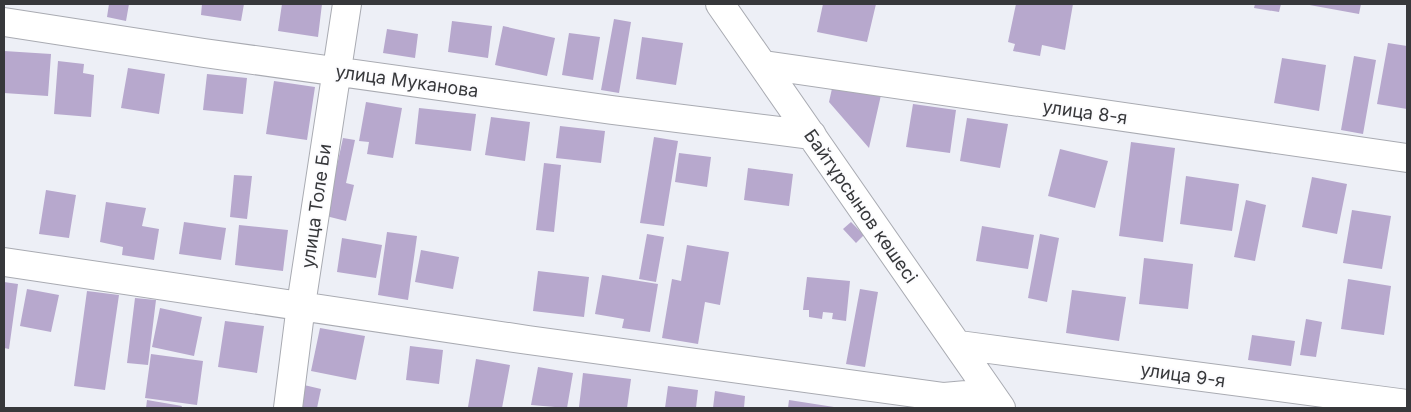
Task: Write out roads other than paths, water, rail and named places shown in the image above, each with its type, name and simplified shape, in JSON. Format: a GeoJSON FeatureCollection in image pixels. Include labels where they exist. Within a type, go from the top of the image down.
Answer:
{"type":"FeatureCollection","features":[{"type":"Feature","properties":{"kind":"street","name":"улица Толе Би"},"geometry":{"type":"LineString","coordinates":[[288,408],[301,305],[347,4]]}},
{"type":"Feature","properties":{"kind":"street","name":"Байтұрсынов көшесі"},"geometry":{"type":"LineString","coordinates":[[720,4],[959,345],[995,401]]}},
{"type":"Feature","properties":{"kind":"street","name":"улица Муканова"},"geometry":{"type":"LineString","coordinates":[[4,22],[336,71],[747,128],[812,135]]}},
{"type":"Feature","properties":{"kind":"street","name":"улица 8-я"},"geometry":{"type":"LineString","coordinates":[[764,65],[1407,158]]}},
{"type":"Feature","properties":{"kind":"street"},"geometry":{"type":"LineString","coordinates":[[4,262],[547,343],[944,397],[995,401]]}},
{"type":"Feature","properties":{"kind":"street","name":"улица 9-я"},"geometry":{"type":"LineString","coordinates":[[959,345],[1407,404]]}}]}
